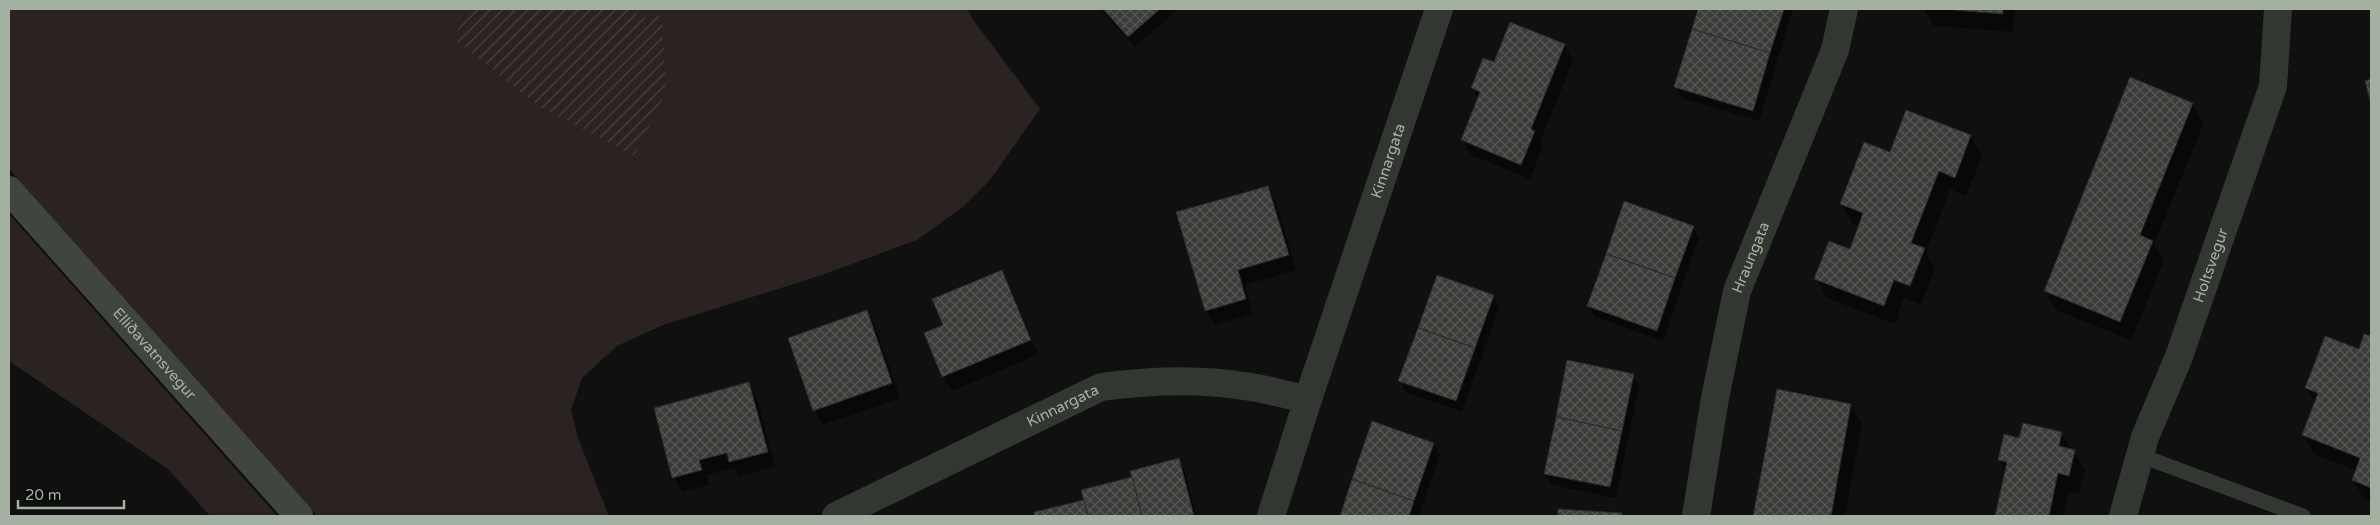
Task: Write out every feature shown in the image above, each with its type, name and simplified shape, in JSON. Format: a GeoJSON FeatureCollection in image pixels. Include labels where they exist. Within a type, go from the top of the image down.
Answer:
{"type":"FeatureCollection","features":[{"type":"Feature","properties":{"kind":"main road","name":"Elliðavatnsvegur"},"geometry":{"type":"LineString","coordinates":[[9,190],[299,516]]}},
{"type":"Feature","properties":{"kind":"street","name":"Kinnargata"},"geometry":{"type":"LineString","coordinates":[[1271,516],[1308,399],[1439,9]]}},
{"type":"Feature","properties":{"kind":"street","name":"Hraungata"},"geometry":{"type":"LineString","coordinates":[[1696,516],[1715,398],[1737,291],[1835,50],[1844,9]]}},
{"type":"Feature","properties":{"kind":"street","name":"Holtsvegur"},"geometry":{"type":"LineString","coordinates":[[2123,516],[2139,455],[2160,397],[2178,359],[2273,86],[2278,9]]}},
{"type":"Feature","properties":{"kind":"street","name":"Kinnargata"},"geometry":{"type":"LineString","coordinates":[[836,516],[1101,387],[1148,381],[1215,382],[1253,387],[1308,399]]}},
{"type":"Feature","properties":{"kind":"lane"},"geometry":{"type":"LineString","coordinates":[[2139,455],[2303,516]]}},
{"type":"Feature","properties":{"kind":"shaded area"},"geometry":{"type":"Polygon","coordinates":[[[9,9],[967,9],[1040,109],[990,180],[963,207],[917,240],[819,276],[663,325],[617,346],[582,378],[571,410],[578,438],[609,516],[317,516],[9,169],[9,9]]]}},
{"type":"Feature","properties":{"kind":"shaded area"},"geometry":{"type":"Polygon","coordinates":[[[467,9],[626,9],[642,17],[662,16],[666,92],[634,156],[537,105],[454,39],[467,9]]]}},
{"type":"Feature","properties":{"kind":"shaded area"},"geometry":{"type":"Polygon","coordinates":[[[9,214],[277,516],[210,516],[168,469],[9,361],[9,214]]]}},
{"type":"Feature","properties":{"kind":"building"},"geometry":{"type":"Polygon","coordinates":[[[1103,9],[1160,9],[1128,37],[1103,9]]]}},
{"type":"Feature","properties":{"kind":"building"},"geometry":{"type":"Polygon","coordinates":[[[1698,9],[1784,9],[1770,53],[1692,29],[1698,9]]]}},
{"type":"Feature","properties":{"kind":"building"},"geometry":{"type":"Polygon","coordinates":[[[1942,9],[2003,9],[2003,14],[1942,9]]]}},
{"type":"Feature","properties":{"kind":"building"},"geometry":{"type":"Polygon","coordinates":[[[1510,22],[1565,44],[1531,129],[1535,131],[1521,165],[1461,140],[1480,92],[1471,88],[1483,58],[1494,62],[1510,22]]]}},
{"type":"Feature","properties":{"kind":"building"},"geometry":{"type":"Polygon","coordinates":[[[1692,29],[1770,53],[1753,111],[1674,87],[1692,29]]]}},
{"type":"Feature","properties":{"kind":"building"},"geometry":{"type":"Polygon","coordinates":[[[2130,77],[2193,103],[2140,235],[2153,241],[2120,322],[2044,291],[2130,77]]]}},
{"type":"Feature","properties":{"kind":"building"},"geometry":{"type":"Polygon","coordinates":[[[2371,79],[2371,105],[2365,81],[2371,79]]]}},
{"type":"Feature","properties":{"kind":"building"},"geometry":{"type":"Polygon","coordinates":[[[1906,110],[1971,135],[1955,178],[1939,171],[1911,243],[1925,248],[1910,286],[1894,280],[1884,306],[1814,279],[1829,241],[1850,249],[1863,213],[1840,204],[1864,142],[1890,152],[1906,110]]]}},
{"type":"Feature","properties":{"kind":"building"},"geometry":{"type":"Polygon","coordinates":[[[1268,186],[1289,255],[1238,270],[1246,299],[1205,311],[1176,212],[1268,186]]]}},
{"type":"Feature","properties":{"kind":"building"},"geometry":{"type":"Polygon","coordinates":[[[1624,201],[1694,226],[1675,278],[1606,254],[1624,201]]]}},
{"type":"Feature","properties":{"kind":"building"},"geometry":{"type":"Polygon","coordinates":[[[1606,254],[1675,278],[1657,331],[1587,306],[1606,254]]]}},
{"type":"Feature","properties":{"kind":"building"},"geometry":{"type":"Polygon","coordinates":[[[1002,270],[1031,340],[942,377],[924,333],[943,325],[932,299],[1002,270]]]}},
{"type":"Feature","properties":{"kind":"building"},"geometry":{"type":"Polygon","coordinates":[[[1437,275],[1494,295],[1475,348],[1418,328],[1437,275]]]}},
{"type":"Feature","properties":{"kind":"building"},"geometry":{"type":"Polygon","coordinates":[[[867,310],[892,383],[813,411],[788,338],[867,310]]]}},
{"type":"Feature","properties":{"kind":"building"},"geometry":{"type":"Polygon","coordinates":[[[1418,328],[1475,348],[1456,401],[1398,381],[1418,328]]]}},
{"type":"Feature","properties":{"kind":"building"},"geometry":{"type":"Polygon","coordinates":[[[2364,334],[2371,336],[2371,488],[2352,480],[2360,458],[2302,435],[2318,393],[2305,388],[2325,336],[2359,349],[2364,334]]]}},
{"type":"Feature","properties":{"kind":"building"},"geometry":{"type":"Polygon","coordinates":[[[1567,360],[1634,374],[1622,431],[1556,417],[1567,360]]]}},
{"type":"Feature","properties":{"kind":"building"},"geometry":{"type":"Polygon","coordinates":[[[749,382],[768,452],[729,462],[727,453],[699,460],[702,470],[672,478],[654,408],[749,382]]]}},
{"type":"Feature","properties":{"kind":"building"},"geometry":{"type":"Polygon","coordinates":[[[1777,389],[1851,404],[1831,516],[1753,516],[1777,389]]]}},
{"type":"Feature","properties":{"kind":"building"},"geometry":{"type":"Polygon","coordinates":[[[1556,417],[1622,431],[1610,487],[1544,474],[1556,417]]]}},
{"type":"Feature","properties":{"kind":"building"},"geometry":{"type":"Polygon","coordinates":[[[1372,421],[1434,443],[1414,501],[1352,479],[1372,421]]]}},
{"type":"Feature","properties":{"kind":"building"},"geometry":{"type":"Polygon","coordinates":[[[2023,423],[2062,432],[2059,446],[2075,450],[2069,476],[2058,473],[2049,516],[1995,516],[2007,462],[1998,460],[2004,434],[2019,438],[2023,423]]]}},
{"type":"Feature","properties":{"kind":"building"},"geometry":{"type":"Polygon","coordinates":[[[1179,458],[1194,516],[1142,516],[1130,471],[1179,458]]]}},
{"type":"Feature","properties":{"kind":"building"},"geometry":{"type":"Polygon","coordinates":[[[1132,477],[1142,516],[1088,516],[1081,490],[1132,477]]]}},
{"type":"Feature","properties":{"kind":"building"},"geometry":{"type":"Polygon","coordinates":[[[1352,479],[1414,501],[1409,516],[1340,516],[1352,479]]]}},
{"type":"Feature","properties":{"kind":"building"},"geometry":{"type":"Polygon","coordinates":[[[1084,500],[1088,516],[1035,516],[1034,512],[1084,500]]]}},
{"type":"Feature","properties":{"kind":"building"},"geometry":{"type":"Polygon","coordinates":[[[1558,509],[1622,513],[1622,516],[1558,516],[1558,509]]]}}]}
